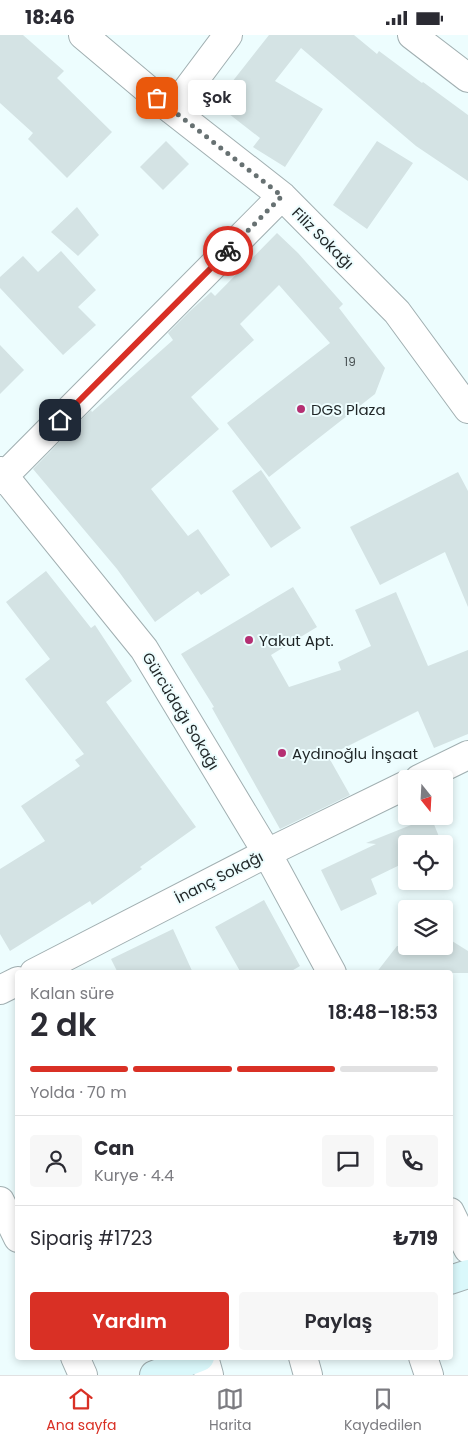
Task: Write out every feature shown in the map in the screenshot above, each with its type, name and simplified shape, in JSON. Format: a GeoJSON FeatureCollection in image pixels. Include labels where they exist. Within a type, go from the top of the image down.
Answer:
{"type":"FeatureCollection","features":[{"type":"Feature","properties":{"kind":"street","name":"Filiz Sokağı"},"geometry":{"type":"LineString","coordinates":[[83,35],[172,110],[282,196],[397,312],[468,409]]}},
{"type":"Feature","properties":{"kind":"street"},"geometry":{"type":"LineString","coordinates":[[172,110],[228,35]]}},
{"type":"Feature","properties":{"kind":"street"},"geometry":{"type":"LineString","coordinates":[[412,35],[468,78]]}},
{"type":"Feature","properties":{"kind":"street"},"geometry":{"type":"LineString","coordinates":[[1,476],[282,196]]}},
{"type":"Feature","properties":{"kind":"street","name":"Gürcüdağı Sokağı"},"geometry":{"type":"LineString","coordinates":[[1,476],[144,649],[267,853],[330,970]]}},
{"type":"Feature","properties":{"kind":"street"},"geometry":{"type":"LineString","coordinates":[[437,770],[468,755]]}},
{"type":"Feature","properties":{"kind":"street","name":"İnanç Sokağı"},"geometry":{"type":"LineString","coordinates":[[40,970],[267,853],[398,789]]}},
{"type":"Feature","properties":{"kind":"street"},"geometry":{"type":"LineString","coordinates":[[0,990],[15,982]]}},
{"type":"Feature","properties":{"kind":"street"},"geometry":{"type":"LineString","coordinates":[[0,1201],[15,1232]]}},
{"type":"Feature","properties":{"kind":"street"},"geometry":{"type":"LineString","coordinates":[[453,1219],[468,1249]]}},
{"type":"Feature","properties":{"kind":"street"},"geometry":{"type":"LineString","coordinates":[[453,1279],[468,1275]]}},
{"type":"Feature","properties":{"kind":"street"},"geometry":{"type":"LineString","coordinates":[[76,1360],[83,1375]]}},
{"type":"Feature","properties":{"kind":"street"},"geometry":{"type":"LineString","coordinates":[[154,1375],[194,1360]]}},
{"type":"Feature","properties":{"kind":"street"},"geometry":{"type":"LineString","coordinates":[[203,1360],[209,1375]]}},
{"type":"Feature","properties":{"kind":"street"},"geometry":{"type":"LineString","coordinates":[[304,1360],[308,1375]]}},
{"type":"Feature","properties":{"kind":"street"},"geometry":{"type":"LineString","coordinates":[[424,1360],[429,1375]]}},
{"type":"Feature","properties":{"kind":"building"},"geometry":{"type":"Polygon","coordinates":[[[0,35],[23,35],[64,71],[57,78],[112,132],[67,178],[28,139],[33,133],[0,103],[0,35]]]}},
{"type":"Feature","properties":{"kind":"building"},"geometry":{"type":"Polygon","coordinates":[[[269,35],[354,35],[377,54],[379,51],[468,115],[468,181],[416,146],[301,48],[275,81],[323,109],[285,167],[253,147],[260,138],[224,110],[221,96],[269,35]]]}},
{"type":"Feature","properties":{"kind":"building"},"geometry":{"type":"Polygon","coordinates":[[[166,141],[189,164],[163,190],[140,167],[166,141]]]}},
{"type":"Feature","properties":{"kind":"building"},"geometry":{"type":"Polygon","coordinates":[[[377,141],[413,163],[367,229],[333,205],[377,141]]]}},
{"type":"Feature","properties":{"kind":"building"},"geometry":{"type":"Polygon","coordinates":[[[77,207],[99,235],[78,256],[51,232],[77,207]]]}},
{"type":"Feature","properties":{"kind":"building"},"geometry":{"type":"Polygon","coordinates":[[[277,233],[298,253],[343,304],[339,308],[385,368],[375,394],[269,477],[227,423],[330,343],[279,285],[240,324],[254,340],[191,397],[219,429],[151,489],[188,536],[198,529],[230,575],[201,595],[198,591],[155,622],[117,569],[33,469],[91,410],[92,412],[173,340],[168,333],[211,292],[215,296],[277,233]]]}},
{"type":"Feature","properties":{"kind":"building"},"geometry":{"type":"Polygon","coordinates":[[[61,251],[96,290],[78,307],[96,325],[63,355],[0,288],[0,277],[23,256],[38,272],[61,251]]]}},
{"type":"Feature","properties":{"kind":"building"},"geometry":{"type":"Polygon","coordinates":[[[0,345],[24,370],[0,394],[0,345]]]}},
{"type":"Feature","properties":{"kind":"building"},"geometry":{"type":"Polygon","coordinates":[[[261,470],[301,528],[271,548],[232,491],[261,470]]]}},
{"type":"Feature","properties":{"kind":"building"},"geometry":{"type":"Polygon","coordinates":[[[458,472],[468,491],[468,607],[445,552],[380,585],[350,527],[458,472]]]}},
{"type":"Feature","properties":{"kind":"building"},"geometry":{"type":"Polygon","coordinates":[[[46,571],[91,628],[95,625],[132,681],[106,702],[196,827],[140,867],[142,869],[92,905],[90,901],[10,951],[0,934],[0,869],[45,841],[21,806],[80,766],[75,760],[84,754],[25,679],[50,659],[6,602],[46,571]]]}},
{"type":"Feature","properties":{"kind":"building"},"geometry":{"type":"Polygon","coordinates":[[[293,587],[317,627],[271,655],[289,687],[341,670],[338,662],[371,646],[355,610],[396,592],[428,666],[468,650],[468,734],[434,748],[418,711],[328,756],[350,795],[280,829],[212,708],[214,707],[181,654],[293,587]]]}},
{"type":"Feature","properties":{"kind":"building"},"geometry":{"type":"Polygon","coordinates":[[[411,825],[434,825],[438,835],[398,835],[398,866],[371,879],[377,894],[341,911],[321,870],[376,844],[366,843],[411,825]]]}},
{"type":"Feature","properties":{"kind":"building"},"geometry":{"type":"Polygon","coordinates":[[[264,900],[300,966],[293,970],[239,970],[215,927],[264,900]]]}},
{"type":"Feature","properties":{"kind":"building"},"geometry":{"type":"Polygon","coordinates":[[[173,929],[192,970],[116,970],[111,959],[173,929]]]}},
{"type":"Feature","properties":{"kind":"building"},"geometry":{"type":"Polygon","coordinates":[[[453,942],[468,951],[468,973],[453,973],[453,970],[378,970],[397,946],[398,955],[453,955],[453,942]]]}},
{"type":"Feature","properties":{"kind":"way so far"},"geometry":{"type":"LineString","coordinates":[[157,98],[282,196],[228,251]]}},
{"type":"Feature","properties":{"kind":"place","name":"Şok"},"geometry":{"type":"Point","coordinates":[157,98]}},
{"type":"Feature","properties":{"kind":"place","name":"DGS Plaza"},"geometry":{"type":"Point","coordinates":[301,409]}},
{"type":"Feature","properties":{"kind":"place","name":"Yakut Apt."},"geometry":{"type":"Point","coordinates":[249,640]}},
{"type":"Feature","properties":{"kind":"place","name":"Aydınoğlu İnşaat"},"geometry":{"type":"Point","coordinates":[282,753]}},
{"type":"Feature","properties":{"kind":"route"},"geometry":{"type":"LineString","coordinates":[[60,420],[228,251]]}}]}
